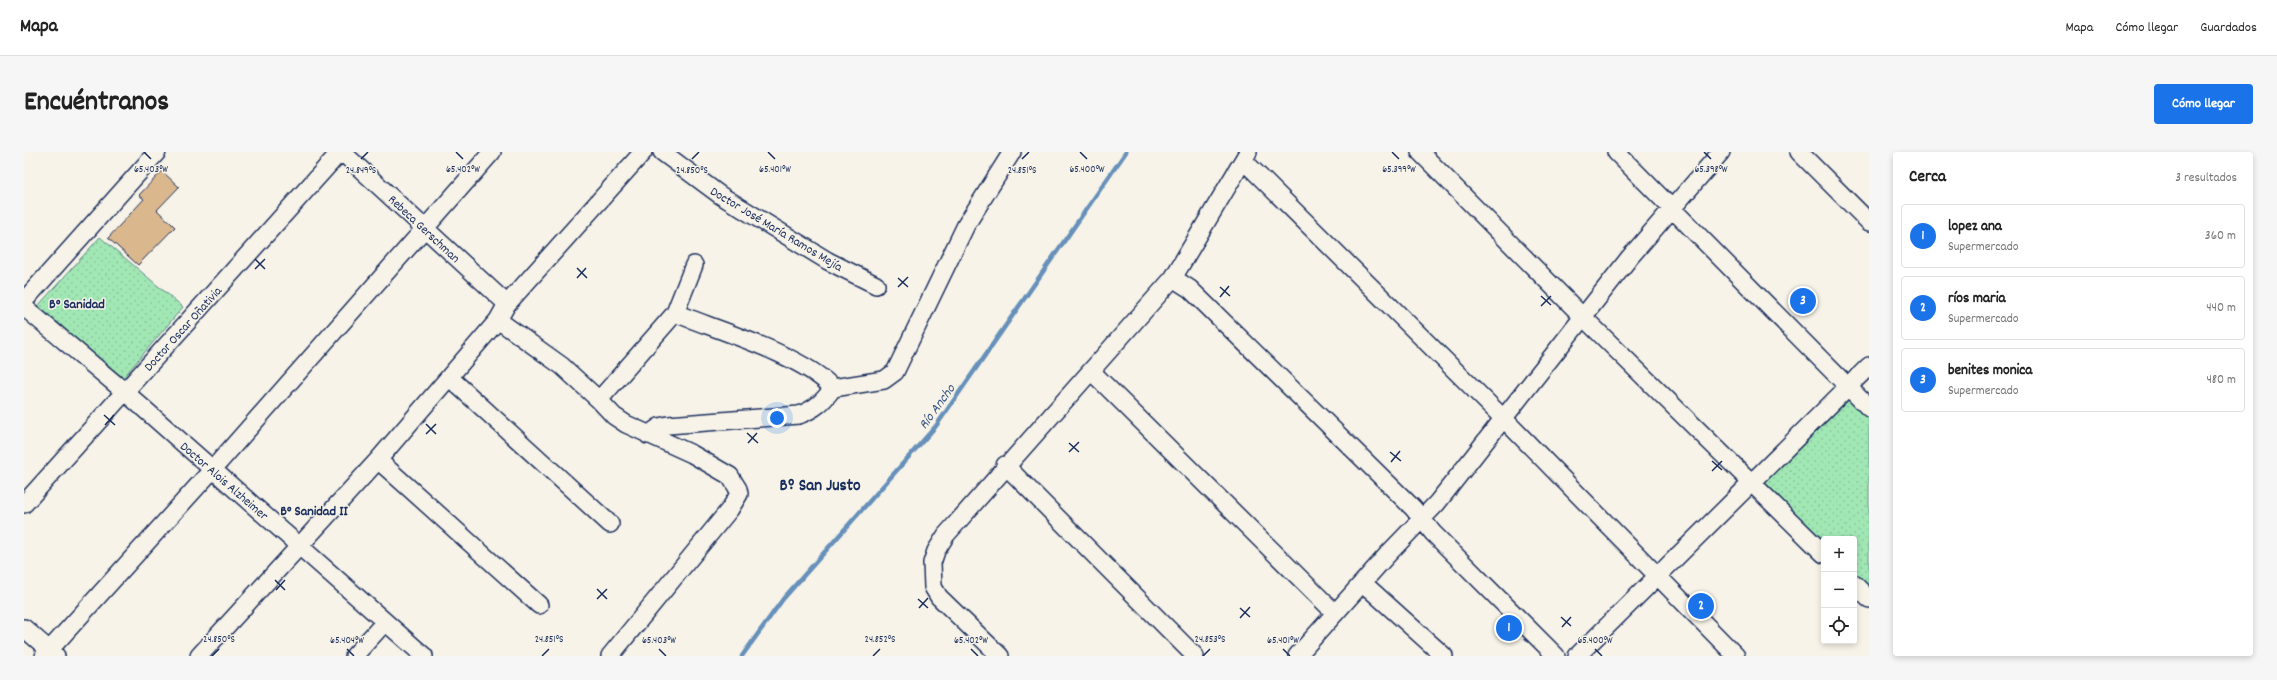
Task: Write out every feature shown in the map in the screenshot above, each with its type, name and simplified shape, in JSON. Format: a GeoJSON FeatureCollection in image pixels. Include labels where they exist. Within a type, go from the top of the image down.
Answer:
{"type":"FeatureCollection","features":[{"type":"Feature","properties":{"kind":"street"},"geometry":{"type":"LineString","coordinates":[[24,302],[157,152]]}},
{"type":"Feature","properties":{"kind":"street","name":"Rebeca Gerschman"},"geometry":{"type":"LineString","coordinates":[[341,152],[426,228],[507,304]]}},
{"type":"Feature","properties":{"kind":"street","name":"Doctor Oscar Oñativia"},"geometry":{"type":"LineString","coordinates":[[24,504],[341,152]]}},
{"type":"Feature","properties":{"kind":"street"},"geometry":{"type":"LineString","coordinates":[[24,628],[50,654],[492,152]]}},
{"type":"Feature","properties":{"kind":"street"},"geometry":{"type":"LineString","coordinates":[[199,656],[378,460],[450,378],[498,320],[507,304],[643,152]]}},
{"type":"Feature","properties":{"kind":"street","name":"Doctor José María Ramos Mejía"},"geometry":{"type":"LineString","coordinates":[[662,152],[720,195],[828,261],[876,285]]}},
{"type":"Feature","properties":{"kind":"street"},"geometry":{"type":"LineString","coordinates":[[648,435],[659,428],[668,425],[799,416],[814,409],[824,402],[833,388],[884,380],[895,372],[966,225],[1012,152]]}},
{"type":"Feature","properties":{"kind":"street"},"geometry":{"type":"LineString","coordinates":[[1420,152],[1583,318],[1821,551]]}},
{"type":"Feature","properties":{"kind":"street"},"geometry":{"type":"LineString","coordinates":[[1616,152],[1869,408]]}},
{"type":"Feature","properties":{"kind":"street"},"geometry":{"type":"LineString","coordinates":[[1297,656],[1421,520],[1504,419],[1671,209],[1721,152]]}},
{"type":"Feature","properties":{"kind":"street"},"geometry":{"type":"LineString","coordinates":[[1799,152],[1869,222]]}},
{"type":"Feature","properties":{"kind":"street"},"geometry":{"type":"LineString","coordinates":[[1000,656],[939,597],[933,587],[931,578],[932,563],[936,551],[946,535],[1006,465],[1092,372],[1173,278],[1246,156],[1736,656]]}},
{"type":"Feature","properties":{"kind":"street"},"geometry":{"type":"LineString","coordinates":[[599,400],[675,313],[694,265]]}},
{"type":"Feature","properties":{"kind":"street"},"geometry":{"type":"LineString","coordinates":[[1173,278],[1190,289],[1412,508],[1421,520],[1556,656]]}},
{"type":"Feature","properties":{"kind":"street","name":"Doctor Alois Alzheimer"},"geometry":{"type":"LineString","coordinates":[[24,307],[125,392],[424,656]]}},
{"type":"Feature","properties":{"kind":"street"},"geometry":{"type":"LineString","coordinates":[[675,313],[755,344],[814,371],[833,388]]}},
{"type":"Feature","properties":{"kind":"street"},"geometry":{"type":"LineString","coordinates":[[498,320],[562,366],[614,416],[648,435],[692,454],[723,471],[738,488],[738,494],[730,509],[610,656]]}},
{"type":"Feature","properties":{"kind":"street"},"geometry":{"type":"LineString","coordinates":[[1577,656],[1869,366]]}},
{"type":"Feature","properties":{"kind":"street"},"geometry":{"type":"LineString","coordinates":[[1092,372],[1335,613]]}},
{"type":"Feature","properties":{"kind":"street"},"geometry":{"type":"LineString","coordinates":[[450,378],[610,524]]}},
{"type":"Feature","properties":{"kind":"street"},"geometry":{"type":"LineString","coordinates":[[378,460],[539,604]]}},
{"type":"Feature","properties":{"kind":"street"},"geometry":{"type":"LineString","coordinates":[[1006,465],[1195,656]]}},
{"type":"Feature","properties":{"kind":"street"},"geometry":{"type":"LineString","coordinates":[[1362,583],[1444,656]]}},
{"type":"Feature","properties":{"kind":"street"},"geometry":{"type":"LineString","coordinates":[[1857,587],[1869,599]]}},
{"type":"Feature","properties":{"kind":"street"},"geometry":{"type":"LineString","coordinates":[[354,656],[385,622]]}},
{"type":"Feature","properties":{"kind":"green space"},"geometry":{"type":"Polygon","coordinates":[[[100,237],[183,307],[122,379],[37,307],[100,237]]]}},
{"type":"Feature","properties":{"kind":"green space"},"geometry":{"type":"Polygon","coordinates":[[[1849,390],[1869,410],[1869,599],[1857,587],[1857,536],[1821,536],[1821,551],[1752,482],[1849,390]]]}},
{"type":"Feature","properties":{"kind":"building"},"geometry":{"type":"Polygon","coordinates":[[[162,171],[179,187],[157,210],[175,227],[138,265],[108,238],[144,199],[139,195],[162,171]]]}},
{"type":"Feature","properties":{"kind":"waterway","name":"Río Ancho"},"geometry":{"type":"LineString","coordinates":[[742,656],[783,599],[936,426],[1126,152]]}},
{"type":"Feature","properties":{"kind":"place","name":"benites monica"},"geometry":{"type":"Point","coordinates":[1803,301]}},
{"type":"Feature","properties":{"kind":"place","name":"ríos maria"},"geometry":{"type":"Point","coordinates":[1701,606]}},
{"type":"Feature","properties":{"kind":"place","name":"lopez ana"},"geometry":{"type":"Point","coordinates":[1509,628]}},
{"type":"Feature","properties":{"kind":"district","name":"B° Sanidad"},"geometry":{"type":"Point","coordinates":[77,303]}},
{"type":"Feature","properties":{"kind":"district","name":"Bº San Justo"},"geometry":{"type":"Point","coordinates":[820,484]}},
{"type":"Feature","properties":{"kind":"district","name":"B° Sanidad II"},"geometry":{"type":"Point","coordinates":[314,510]}}]}
